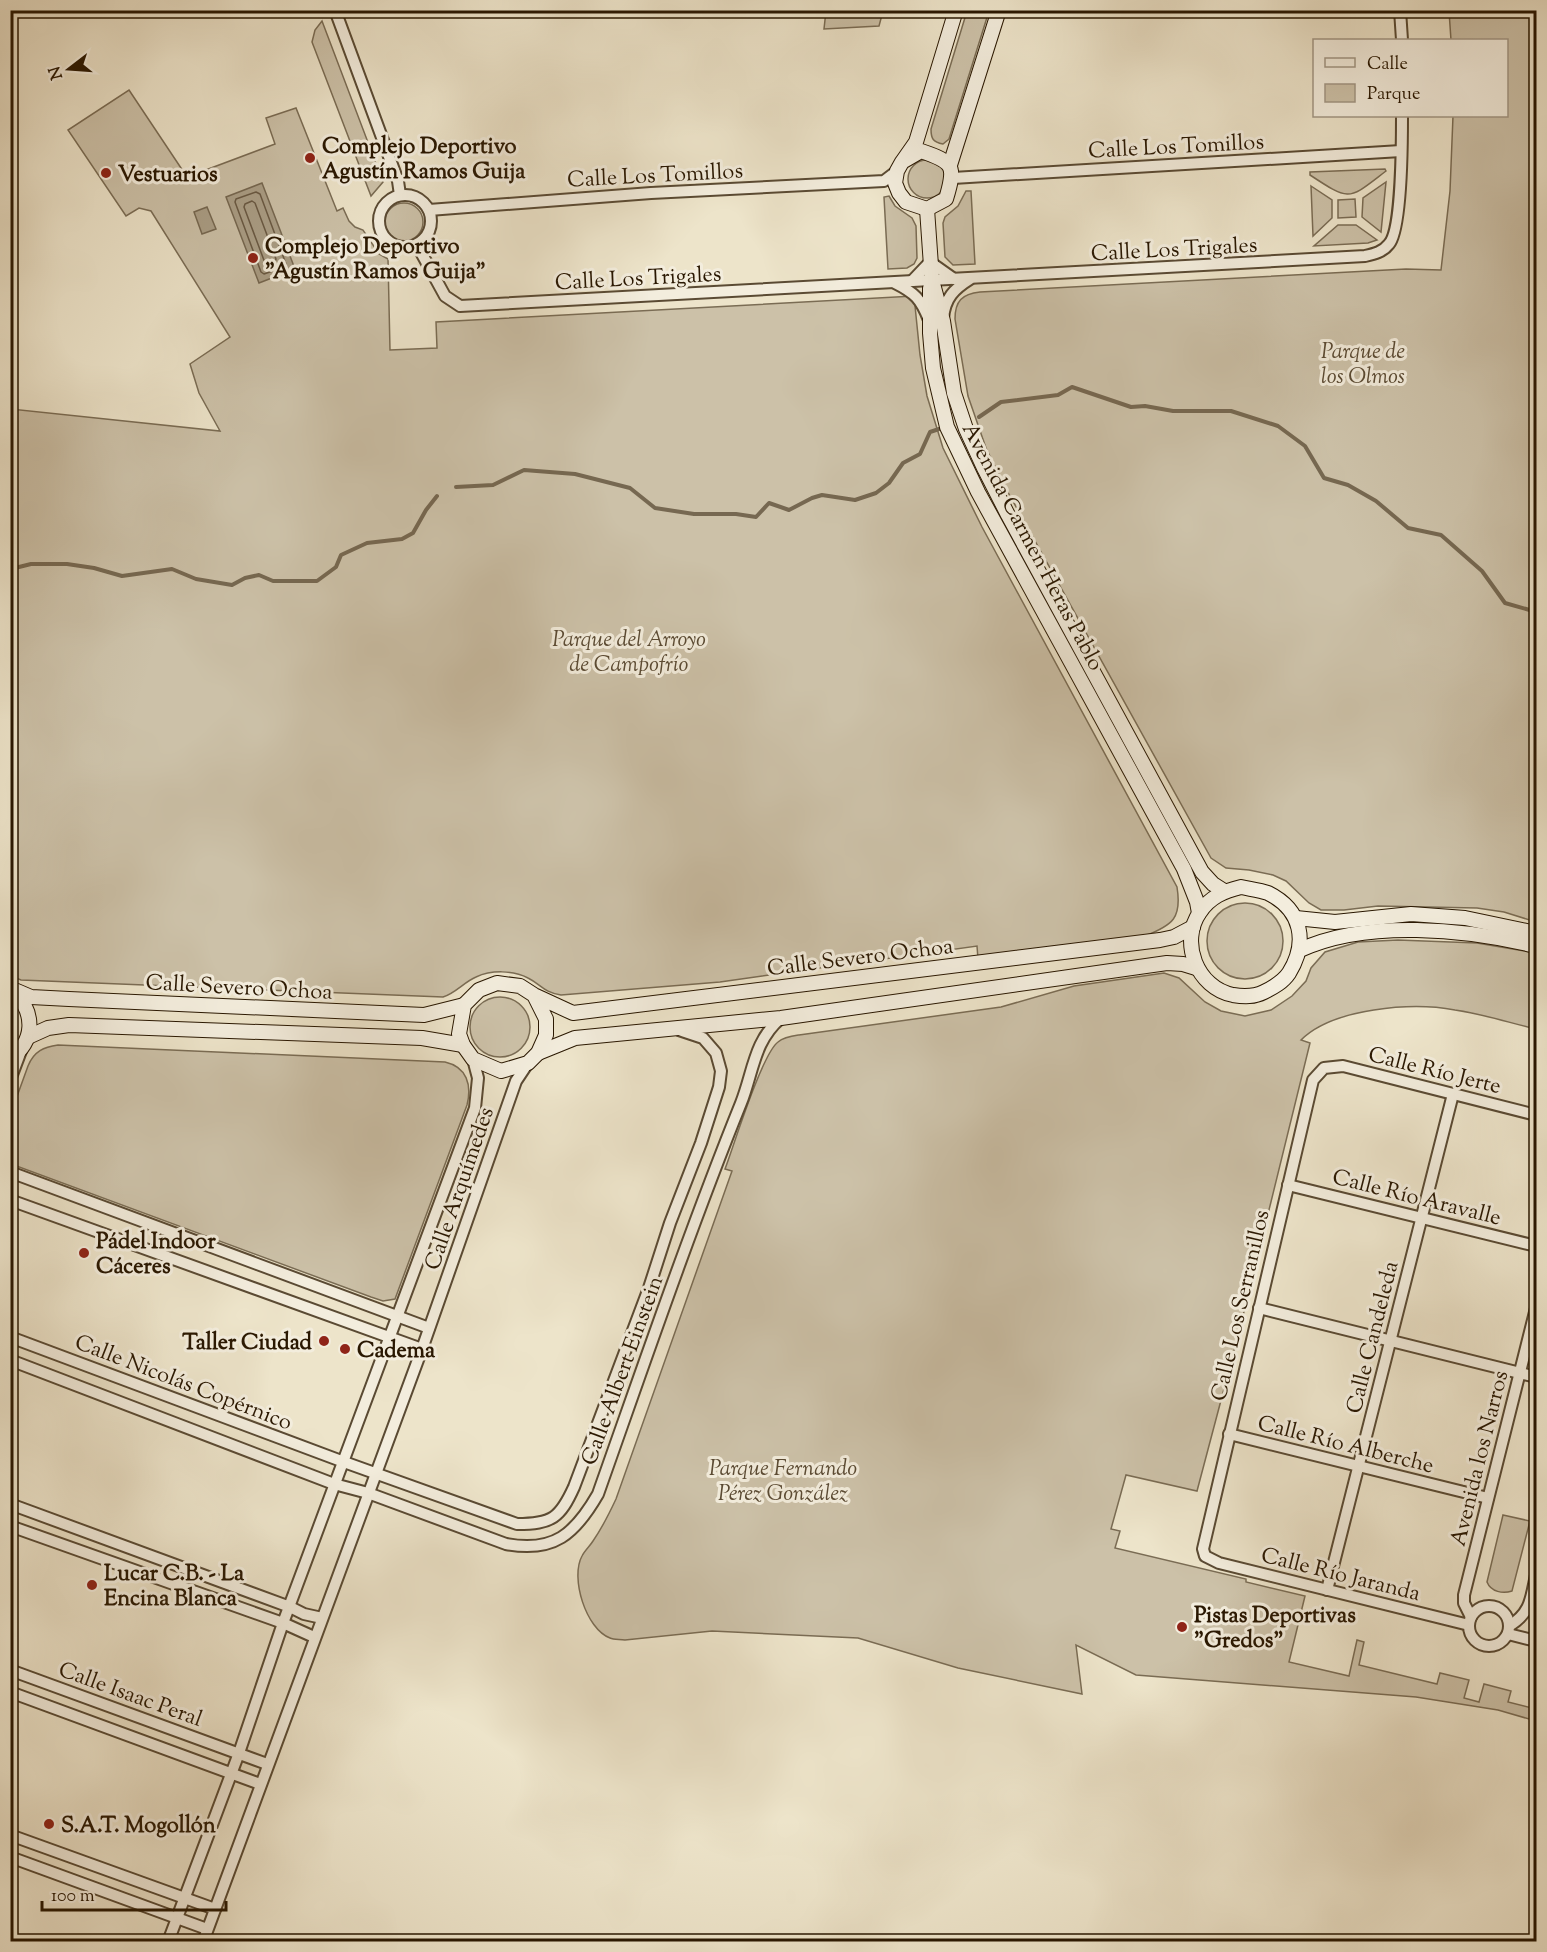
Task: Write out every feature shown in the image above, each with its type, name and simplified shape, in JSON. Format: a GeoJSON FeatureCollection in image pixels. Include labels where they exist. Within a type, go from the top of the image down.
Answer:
{"type":"FeatureCollection","features":[{"type":"Feature","properties":{"kind":"main road"},"geometry":{"type":"LineString","coordinates":[[956,10],[916,142],[900,166],[895,183],[906,202],[927,209],[946,199],[951,171],[999,10]]}},
{"type":"Feature","properties":{"kind":"main road"},"geometry":{"type":"LineString","coordinates":[[900,166],[921,151],[942,158],[951,171]]}},
{"type":"Feature","properties":{"kind":"main road","name":"Avenida Carmen Heras Pablo"},"geometry":{"type":"LineString","coordinates":[[927,209],[932,280],[929,296],[954,393],[966,429],[984,468],[1202,872],[1213,884],[1224,891]]}},
{"type":"Feature","properties":{"kind":"main road","name":"Avenida Carmen Heras Pablo"},"geometry":{"type":"LineString","coordinates":[[936,321],[933,368],[947,426],[965,467],[1170,843],[1190,882],[1199,913]]}},
{"type":"Feature","properties":{"kind":"main road"},"geometry":{"type":"LineString","coordinates":[[1241,887],[1266,892],[1282,902],[1296,918],[1300,935],[1300,950],[1288,974],[1276,987],[1256,995],[1243,996],[1226,993],[1211,986],[1196,968],[1192,941],[1193,927],[1199,913],[1211,900],[1224,891],[1241,887]]}},
{"type":"Feature","properties":{"kind":"main road"},"geometry":{"type":"LineString","coordinates":[[1296,918],[1335,922],[1411,914],[1465,918],[1536,933]]}},
{"type":"Feature","properties":{"kind":"main road","name":"Calle Severo Ochoa"},"geometry":{"type":"LineString","coordinates":[[534,995],[573,1013],[1160,940],[1174,937],[1193,927]]}},
{"type":"Feature","properties":{"kind":"main road"},"geometry":{"type":"LineString","coordinates":[[1300,950],[1335,937],[1408,930],[1464,934],[1536,946]]}},
{"type":"Feature","properties":{"kind":"main road"},"geometry":{"type":"LineString","coordinates":[[533,1058],[546,1035],[546,1019],[534,995],[520,986],[497,983],[479,990],[465,1005],[459,1034],[463,1045],[473,1059],[501,1071],[533,1058],[575,1038],[781,1018],[1167,963],[1196,968]]}},
{"type":"Feature","properties":{"kind":"main road"},"geometry":{"type":"LineString","coordinates":[[11,988],[24,1002],[30,1019],[28,1037],[16,1055]]}},
{"type":"Feature","properties":{"kind":"main road","name":"Calle Severo Ochoa"},"geometry":{"type":"LineString","coordinates":[[11,988],[31,997],[424,1015],[465,1005]]}},
{"type":"Feature","properties":{"kind":"main road","name":"Calle Severo Ochoa"},"geometry":{"type":"LineString","coordinates":[[28,1037],[48,1028],[69,1025],[422,1038],[463,1045]]}},
{"type":"Feature","properties":{"kind":"street"},"geometry":{"type":"LineString","coordinates":[[335,10],[398,181],[400,195]]}},
{"type":"Feature","properties":{"kind":"street"},"geometry":{"type":"LineString","coordinates":[[1400,10],[1402,39]]}},
{"type":"Feature","properties":{"kind":"street"},"geometry":{"type":"LineString","coordinates":[[1401,151],[1402,117]]}},
{"type":"Feature","properties":{"kind":"street","name":"Calle Los Tomillos"},"geometry":{"type":"LineString","coordinates":[[951,171],[1401,151]]}},
{"type":"Feature","properties":{"kind":"street","name":"Calle Los Trigales"},"geometry":{"type":"LineString","coordinates":[[417,245],[445,296],[460,306],[1353,257],[1380,252],[1391,243],[1397,222],[1401,151]]}},
{"type":"Feature","properties":{"kind":"street"},"geometry":{"type":"LineString","coordinates":[[899,193],[884,181],[900,166]]}},
{"type":"Feature","properties":{"kind":"street","name":"Calle Los Tomillos"},"geometry":{"type":"LineString","coordinates":[[429,210],[651,193],[884,181]]}},
{"type":"Feature","properties":{"kind":"street"},"geometry":{"type":"LineString","coordinates":[[400,195],[417,198],[429,210],[431,226],[423,240],[417,245],[401,247],[393,245],[381,233],[379,217],[381,209],[393,198],[400,195]]}},
{"type":"Feature","properties":{"kind":"street"},"geometry":{"type":"LineString","coordinates":[[912,281],[930,262],[954,279]]}},
{"type":"Feature","properties":{"kind":"street"},"geometry":{"type":"LineString","coordinates":[[894,282],[911,291],[936,321],[949,295],[970,278]]}},
{"type":"Feature","properties":{"kind":"street","name":"Calle Albert Einstein"},"geometry":{"type":"LineString","coordinates":[[368,1493],[506,1544],[523,1547],[542,1546],[560,1540],[576,1528],[598,1494],[707,1189],[749,1083],[759,1045],[781,1018]]}},
{"type":"Feature","properties":{"kind":"street","name":"Calle Albert Einstein"},"geometry":{"type":"LineString","coordinates":[[375,1472],[517,1524],[535,1524],[552,1519],[565,1508],[649,1288],[719,1086],[721,1071],[716,1053],[703,1038],[676,1029]]}},
{"type":"Feature","properties":{"kind":"street"},"geometry":{"type":"LineString","coordinates":[[10,1080],[16,1055]]}},
{"type":"Feature","properties":{"kind":"street","name":"Calle Arquímedes"},"geometry":{"type":"LineString","coordinates":[[203,1941],[422,1349],[516,1081],[533,1058]]}},
{"type":"Feature","properties":{"kind":"street","name":"Calle Arquímedes"},"geometry":{"type":"LineString","coordinates":[[168,1941],[239,1754],[283,1623],[334,1484],[475,1108],[478,1078],[473,1059]]}},
{"type":"Feature","properties":{"kind":"street","name":"Calle Río Jerte"},"geometry":{"type":"LineString","coordinates":[[1324,1068],[1342,1066],[1536,1115]]}},
{"type":"Feature","properties":{"kind":"street","name":"Calle Los Serranillos"},"geometry":{"type":"LineString","coordinates":[[1205,1556],[1204,1537],[1313,1080],[1324,1068]]}},
{"type":"Feature","properties":{"kind":"street","name":"Calle Candeleda"},"geometry":{"type":"LineString","coordinates":[[1328,1590],[1453,1094]]}},
{"type":"Feature","properties":{"kind":"street"},"geometry":{"type":"LineString","coordinates":[[10,1173],[429,1328]]}},
{"type":"Feature","properties":{"kind":"street","name":"Calle Río Aravalle"},"geometry":{"type":"LineString","coordinates":[[1288,1185],[1536,1246]]}},
{"type":"Feature","properties":{"kind":"street"},"geometry":{"type":"LineString","coordinates":[[10,1200],[422,1349]]}},
{"type":"Feature","properties":{"kind":"street"},"geometry":{"type":"LineString","coordinates":[[1258,1308],[1536,1377]]}},
{"type":"Feature","properties":{"kind":"street","name":"Avenida los Narros"},"geometry":{"type":"LineString","coordinates":[[1470,1621],[1464,1595],[1536,1308]]}},
{"type":"Feature","properties":{"kind":"street","name":"Calle Nicolás Copérnico"},"geometry":{"type":"LineString","coordinates":[[10,1337],[344,1462]]}},
{"type":"Feature","properties":{"kind":"street","name":"Calle Nicolás Copérnico"},"geometry":{"type":"LineString","coordinates":[[10,1360],[334,1484]]}},
{"type":"Feature","properties":{"kind":"street","name":"Calle Río Alberche"},"geometry":{"type":"LineString","coordinates":[[1229,1434],[1488,1498]]}},
{"type":"Feature","properties":{"kind":"street"},"geometry":{"type":"LineString","coordinates":[[344,1462],[375,1472]]}},
{"type":"Feature","properties":{"kind":"street"},"geometry":{"type":"LineString","coordinates":[[334,1484],[368,1493]]}},
{"type":"Feature","properties":{"kind":"street"},"geometry":{"type":"LineString","coordinates":[[10,1504],[304,1614],[322,1618]]}},
{"type":"Feature","properties":{"kind":"street"},"geometry":{"type":"LineString","coordinates":[[10,1526],[283,1623],[314,1637]]}},
{"type":"Feature","properties":{"kind":"street","name":"Calle Río Jaranda"},"geometry":{"type":"LineString","coordinates":[[1205,1556],[1219,1563],[1328,1590],[1470,1621]]}},
{"type":"Feature","properties":{"kind":"street"},"geometry":{"type":"LineString","coordinates":[[1508,1630],[1506,1615],[1494,1606],[1479,1608],[1470,1621],[1473,1638],[1485,1645],[1498,1644],[1508,1630],[1521,1619],[1529,1605],[1536,1575]]}},
{"type":"Feature","properties":{"kind":"street"},"geometry":{"type":"LineString","coordinates":[[1508,1630],[1536,1641]]}},
{"type":"Feature","properties":{"kind":"street","name":"Calle Isaac Peral"},"geometry":{"type":"LineString","coordinates":[[10,1670],[239,1754]]}},
{"type":"Feature","properties":{"kind":"street","name":"Calle Isaac Peral"},"geometry":{"type":"LineString","coordinates":[[10,1692],[230,1774]]}},
{"type":"Feature","properties":{"kind":"street"},"geometry":{"type":"LineString","coordinates":[[239,1754],[267,1764]]}},
{"type":"Feature","properties":{"kind":"street"},"geometry":{"type":"LineString","coordinates":[[230,1774],[260,1784]]}},
{"type":"Feature","properties":{"kind":"street"},"geometry":{"type":"LineString","coordinates":[[10,1835],[214,1909]]}},
{"type":"Feature","properties":{"kind":"street"},"geometry":{"type":"LineString","coordinates":[[10,1857],[177,1916],[207,1929]]}},
{"type":"Feature","properties":{"kind":"green space"},"geometry":{"type":"Polygon","coordinates":[[[826,10],[883,11],[879,26],[824,29],[826,10]]]}},
{"type":"Feature","properties":{"kind":"green space"},"geometry":{"type":"Polygon","coordinates":[[[967,11],[989,11],[949,139],[943,144],[933,140],[931,129],[967,11]]]}},
{"type":"Feature","properties":{"kind":"green space","name":"Parque de los Olmos"},"geometry":{"type":"Polygon","coordinates":[[[1449,11],[1536,11],[1536,922],[1504,912],[1477,908],[1378,906],[1321,910],[1309,903],[1286,881],[1273,875],[1226,868],[1211,858],[1005,487],[986,448],[968,396],[955,319],[958,303],[964,297],[980,292],[1406,269],[1441,270],[1450,191],[1453,117],[1508,117],[1508,39],[1451,39],[1449,11]]]}},
{"type":"Feature","properties":{"kind":"green space"},"geometry":{"type":"Polygon","coordinates":[[[322,21],[383,182],[371,196],[312,42],[315,30],[322,21]]]}},
{"type":"Feature","properties":{"kind":"green space","name":"Parque del Arroyo de Campofrío"},"geometry":{"type":"Polygon","coordinates":[[[129,90],[187,177],[275,144],[266,118],[296,108],[337,211],[343,208],[349,221],[355,227],[363,230],[379,254],[388,259],[390,350],[437,348],[436,322],[914,296],[927,396],[943,448],[982,527],[1177,887],[1178,906],[1173,919],[1163,928],[1145,936],[978,959],[977,946],[720,982],[561,995],[546,990],[522,975],[502,972],[476,977],[443,997],[21,980],[11,976],[11,409],[220,431],[199,393],[190,364],[230,337],[151,211],[139,208],[126,216],[68,130],[129,90]]]}},
{"type":"Feature","properties":{"kind":"green space"},"geometry":{"type":"Polygon","coordinates":[[[927,160],[940,166],[946,179],[940,192],[927,198],[914,192],[908,179],[914,166],[927,160]]]}},
{"type":"Feature","properties":{"kind":"green space"},"geometry":{"type":"Polygon","coordinates":[[[1385,169],[1386,171],[1364,188],[1349,194],[1334,190],[1310,175],[1310,172],[1385,169]]]}},
{"type":"Feature","properties":{"kind":"green space"},"geometry":{"type":"Polygon","coordinates":[[[1386,182],[1381,232],[1362,217],[1363,198],[1386,182]]]}},
{"type":"Feature","properties":{"kind":"green space"},"geometry":{"type":"Polygon","coordinates":[[[1311,186],[1332,200],[1332,218],[1313,236],[1311,186]]]}},
{"type":"Feature","properties":{"kind":"green space"},"geometry":{"type":"Polygon","coordinates":[[[966,191],[971,191],[975,264],[953,265],[945,257],[943,223],[945,217],[958,206],[966,191]]]}},
{"type":"Feature","properties":{"kind":"green space"},"geometry":{"type":"Polygon","coordinates":[[[889,196],[895,206],[912,218],[916,226],[917,258],[914,264],[907,268],[888,269],[884,197],[889,196]]]}},
{"type":"Feature","properties":{"kind":"green space"},"geometry":{"type":"Polygon","coordinates":[[[1355,199],[1356,217],[1338,218],[1338,200],[1355,199]]]}},
{"type":"Feature","properties":{"kind":"green space"},"geometry":{"type":"Polygon","coordinates":[[[404,203],[417,209],[423,222],[417,235],[404,241],[391,235],[385,222],[391,209],[404,203]]]}},
{"type":"Feature","properties":{"kind":"green space"},"geometry":{"type":"Polygon","coordinates":[[[1338,225],[1356,225],[1377,240],[1368,243],[1314,246],[1338,225]]]}},
{"type":"Feature","properties":{"kind":"green space"},"geometry":{"type":"Polygon","coordinates":[[[1245,903],[1259,906],[1272,914],[1280,927],[1283,941],[1280,955],[1272,968],[1259,976],[1245,979],[1231,976],[1218,968],[1210,955],[1207,941],[1210,927],[1218,914],[1231,906],[1245,903]]]}},
{"type":"Feature","properties":{"kind":"green space","name":"Parque Fernando Pérez González"},"geometry":{"type":"Polygon","coordinates":[[[1398,940],[1477,943],[1536,953],[1536,1029],[1455,1010],[1417,1007],[1352,1014],[1315,1029],[1301,1040],[1310,1043],[1238,1336],[1197,1491],[1126,1475],[1111,1529],[1120,1531],[1115,1548],[1246,1579],[1246,1582],[1305,1596],[1289,1662],[1349,1676],[1357,1640],[1364,1642],[1359,1665],[1437,1684],[1440,1673],[1469,1680],[1464,1698],[1479,1702],[1484,1684],[1511,1691],[1508,1702],[1536,1709],[1536,1721],[1498,1710],[1416,1697],[1136,1675],[1076,1645],[1082,1694],[958,1668],[858,1638],[712,1631],[625,1640],[613,1639],[601,1633],[587,1614],[582,1602],[578,1577],[579,1565],[616,1499],[732,1171],[725,1169],[742,1121],[764,1064],[778,1042],[796,1035],[1001,1007],[1074,986],[1164,973],[1179,978],[1205,1002],[1221,1011],[1245,1016],[1271,1010],[1292,996],[1306,981],[1311,968],[1325,952],[1358,942],[1398,940]]]}},
{"type":"Feature","properties":{"kind":"green space"},"geometry":{"type":"Polygon","coordinates":[[[500,997],[512,999],[525,1010],[530,1027],[528,1039],[517,1052],[500,1057],[488,1055],[475,1044],[470,1027],[472,1015],[483,1002],[500,997]]]}},
{"type":"Feature","properties":{"kind":"green space"},"geometry":{"type":"Polygon","coordinates":[[[58,1045],[445,1062],[458,1068],[468,1084],[467,1105],[395,1299],[383,1301],[371,1297],[11,1164],[11,1113],[28,1066],[40,1051],[58,1045]]]}},
{"type":"Feature","properties":{"kind":"green space"},"geometry":{"type":"Polygon","coordinates":[[[1503,1515],[1530,1521],[1512,1591],[1505,1592],[1494,1590],[1487,1582],[1503,1515]]]}},
{"type":"Feature","properties":{"kind":"water"},"geometry":{"type":"Polygon","coordinates":[[[262,183],[295,269],[259,283],[226,197],[262,183]]]}},
{"type":"Feature","properties":{"kind":"water"},"geometry":{"type":"Polygon","coordinates":[[[207,207],[216,229],[202,234],[194,212],[207,207]]]}},
{"type":"Feature","properties":{"kind":"waterway"},"geometry":{"type":"LineString","coordinates":[[979,417],[1001,402],[1058,395],[1072,387],[1131,407],[1145,406],[1173,411],[1231,411],[1278,426],[1305,446],[1324,478],[1348,485],[1376,501],[1408,528],[1441,535],[1482,571],[1505,603],[1536,613]]}},
{"type":"Feature","properties":{"kind":"waterway"},"geometry":{"type":"LineString","coordinates":[[456,487],[493,485],[524,470],[575,474],[630,488],[655,508],[694,514],[736,514],[756,517],[769,503],[789,510],[822,495],[855,500],[876,493],[889,483],[903,463],[920,454],[930,432],[939,429]]}},
{"type":"Feature","properties":{"kind":"waterway"},"geometry":{"type":"LineString","coordinates":[[10,566],[15,568],[31,564],[67,564],[94,568],[122,576],[172,569],[196,579],[232,585],[245,578],[259,575],[273,581],[317,581],[336,567],[341,555],[367,543],[402,539],[413,533],[437,496]]}},
{"type":"Feature","properties":{"kind":"place","name":"Complejo Deportivo Agustín Ramos Guija"},"geometry":{"type":"Point","coordinates":[310,158]}},
{"type":"Feature","properties":{"kind":"place","name":"Vestuarios"},"geometry":{"type":"Point","coordinates":[106,173]}},
{"type":"Feature","properties":{"kind":"place","name":"Complejo Deportivo \"Agustín Ramos Guija\""},"geometry":{"type":"Point","coordinates":[253,258]}},
{"type":"Feature","properties":{"kind":"place","name":"Pádel Indoor Cáceres"},"geometry":{"type":"Point","coordinates":[84,1253]}},
{"type":"Feature","properties":{"kind":"place","name":"Taller Ciudad"},"geometry":{"type":"Point","coordinates":[324,1341]}},
{"type":"Feature","properties":{"kind":"place","name":"Cadema"},"geometry":{"type":"Point","coordinates":[345,1349]}},
{"type":"Feature","properties":{"kind":"place","name":"Lucar C.B. - La Encina Blanca"},"geometry":{"type":"Point","coordinates":[92,1585]}},
{"type":"Feature","properties":{"kind":"place","name":"Pistas Deportivas \"Gredos\""},"geometry":{"type":"Point","coordinates":[1182,1627]}},
{"type":"Feature","properties":{"kind":"place","name":"S.A.T. Mogollón"},"geometry":{"type":"Point","coordinates":[49,1824]}}]}
